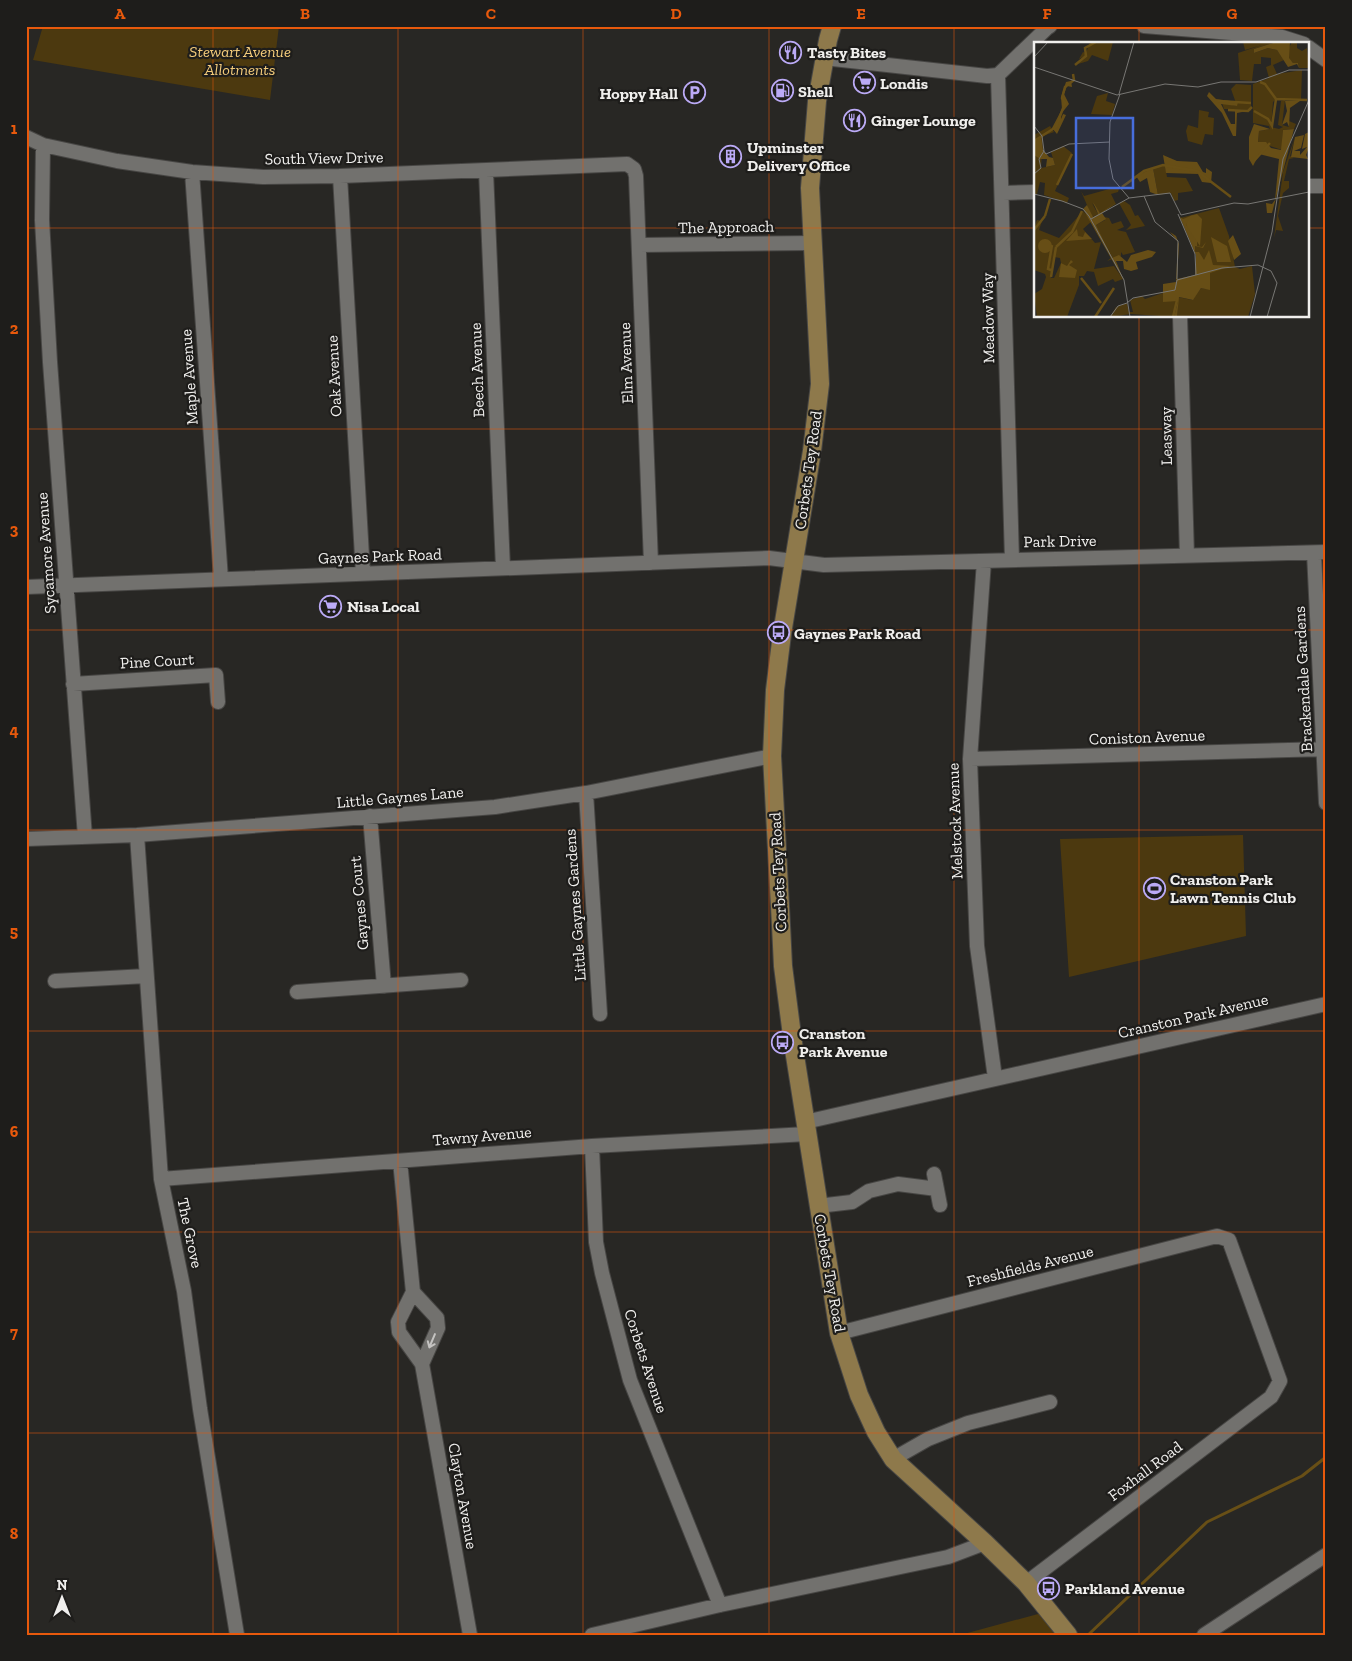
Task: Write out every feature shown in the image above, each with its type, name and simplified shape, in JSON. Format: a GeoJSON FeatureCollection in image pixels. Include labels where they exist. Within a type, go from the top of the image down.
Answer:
{"type":"FeatureCollection","features":[{"type":"Feature","properties":{"kind":"main road","name":"Corbets Tey Road"},"geometry":{"type":"LineString","coordinates":[[832,26],[824,58],[815,117],[811,178],[820,384],[782,634],[775,690],[772,756],[783,966],[806,1128],[839,1333],[859,1395],[876,1432],[893,1459],[1026,1583],[1068,1635]]}},
{"type":"Feature","properties":{"kind":"street"},"geometry":{"type":"LineString","coordinates":[[824,58],[988,76],[998,75],[1050,26]]}},
{"type":"Feature","properties":{"kind":"street"},"geometry":{"type":"LineString","coordinates":[[1144,26],[1282,37],[1298,42]]}},
{"type":"Feature","properties":{"kind":"street"},"geometry":{"type":"LineString","coordinates":[[1310,48],[1326,60]]}},
{"type":"Feature","properties":{"kind":"street","name":"Meadow Way"},"geometry":{"type":"LineString","coordinates":[[998,75],[1003,193],[1012,560]]}},
{"type":"Feature","properties":{"kind":"street","name":"South View Drive"},"geometry":{"type":"LineString","coordinates":[[26,137],[44,146],[117,161],[192,172],[263,177],[486,171],[628,164]]}},
{"type":"Feature","properties":{"kind":"street","name":"Sycamore Avenue"},"geometry":{"type":"LineString","coordinates":[[44,146],[42,220],[50,362],[85,837]]}},
{"type":"Feature","properties":{"kind":"street","name":"Elm Avenue"},"geometry":{"type":"LineString","coordinates":[[628,164],[634,170],[636,176],[651,563]]}},
{"type":"Feature","properties":{"kind":"street","name":"Beech Avenue"},"geometry":{"type":"LineString","coordinates":[[486,171],[503,568]]}},
{"type":"Feature","properties":{"kind":"street","name":"Maple Avenue"},"geometry":{"type":"LineString","coordinates":[[192,172],[221,579]]}},
{"type":"Feature","properties":{"kind":"street","name":"Oak Avenue"},"geometry":{"type":"LineString","coordinates":[[340,176],[363,574]]}},
{"type":"Feature","properties":{"kind":"street"},"geometry":{"type":"LineString","coordinates":[[1310,186],[1326,186]]}},
{"type":"Feature","properties":{"kind":"street"},"geometry":{"type":"LineString","coordinates":[[1003,193],[1034,192]]}},
{"type":"Feature","properties":{"kind":"street","name":"The Approach"},"geometry":{"type":"LineString","coordinates":[[639,246],[813,243]]}},
{"type":"Feature","properties":{"kind":"street","name":"Leasway"},"geometry":{"type":"LineString","coordinates":[[1180,318],[1187,556]]}},
{"type":"Feature","properties":{"kind":"street","name":"Park Drive"},"geometry":{"type":"LineString","coordinates":[[794,562],[824,565],[1320,553]]}},
{"type":"Feature","properties":{"kind":"street","name":"Brackendale Gardens"},"geometry":{"type":"LineString","coordinates":[[1320,553],[1326,803]]}},
{"type":"Feature","properties":{"kind":"street","name":"Gaynes Park Road"},"geometry":{"type":"LineString","coordinates":[[26,586],[769,558],[794,562]]}},
{"type":"Feature","properties":{"kind":"street","name":"Melstock Avenue"},"geometry":{"type":"LineString","coordinates":[[984,561],[970,759],[977,946],[995,1078]]}},
{"type":"Feature","properties":{"kind":"street","name":"Pine Court"},"geometry":{"type":"LineString","coordinates":[[73,684],[216,675],[218,702]]}},
{"type":"Feature","properties":{"kind":"street","name":"Coniston Avenue"},"geometry":{"type":"LineString","coordinates":[[970,759],[1325,749]]}},
{"type":"Feature","properties":{"kind":"street","name":"Little Gaynes Lane"},"geometry":{"type":"LineString","coordinates":[[26,839],[137,835],[495,806],[586,793],[772,756]]}},
{"type":"Feature","properties":{"kind":"street","name":"Little Gaynes Gardens"},"geometry":{"type":"LineString","coordinates":[[586,793],[600,1014]]}},
{"type":"Feature","properties":{"kind":"street","name":"Gaynes Court"},"geometry":{"type":"LineString","coordinates":[[370,816],[384,986]]}},
{"type":"Feature","properties":{"kind":"street","name":"The Grove"},"geometry":{"type":"LineString","coordinates":[[137,835],[161,1179],[184,1291],[200,1409],[237,1635]]}},
{"type":"Feature","properties":{"kind":"street"},"geometry":{"type":"LineString","coordinates":[[55,982],[146,976]]}},
{"type":"Feature","properties":{"kind":"street"},"geometry":{"type":"LineString","coordinates":[[297,992],[461,980]]}},
{"type":"Feature","properties":{"kind":"street","name":"Cranston Park Avenue"},"geometry":{"type":"LineString","coordinates":[[806,1128],[995,1078],[1326,1004]]}},
{"type":"Feature","properties":{"kind":"street","name":"Tawny Avenue"},"geometry":{"type":"LineString","coordinates":[[161,1179],[806,1128]]}},
{"type":"Feature","properties":{"kind":"street","name":"Corbets Avenue"},"geometry":{"type":"LineString","coordinates":[[592,1146],[596,1242],[602,1273],[630,1380],[720,1605]]}},
{"type":"Feature","properties":{"kind":"street"},"geometry":{"type":"LineString","coordinates":[[400,1161],[413,1292],[437,1318],[438,1328],[422,1364]]}},
{"type":"Feature","properties":{"kind":"street"},"geometry":{"type":"LineString","coordinates":[[934,1174],[940,1205]]}},
{"type":"Feature","properties":{"kind":"street"},"geometry":{"type":"LineString","coordinates":[[818,1206],[852,1202],[869,1191],[898,1184],[937,1189]]}},
{"type":"Feature","properties":{"kind":"street","name":"Freshfields Avenue"},"geometry":{"type":"LineString","coordinates":[[839,1333],[1217,1236],[1229,1240],[1280,1381]]}},
{"type":"Feature","properties":{"kind":"street","name":"Clayton Avenue"},"geometry":{"type":"LineString","coordinates":[[413,1292],[398,1322],[399,1332],[422,1364],[470,1635]]}},
{"type":"Feature","properties":{"kind":"street","name":"Foxhall Road"},"geometry":{"type":"LineString","coordinates":[[1026,1583],[1271,1397],[1280,1381]]}},
{"type":"Feature","properties":{"kind":"street"},"geometry":{"type":"LineString","coordinates":[[893,1459],[928,1439],[968,1423],[1050,1402]]}},
{"type":"Feature","properties":{"kind":"street"},"geometry":{"type":"LineString","coordinates":[[592,1635],[720,1605],[948,1557],[985,1543]]}},
{"type":"Feature","properties":{"kind":"street"},"geometry":{"type":"LineString","coordinates":[[1204,1635],[1326,1555]]}},
{"type":"Feature","properties":{"kind":"green space","name":"Stewart Avenue Allotments"},"geometry":{"type":"Polygon","coordinates":[[[43,26],[279,26],[270,100],[33,60],[43,26]]]}},
{"type":"Feature","properties":{"kind":"green space","name":"Cranston Park Lawn Tennis Club"},"geometry":{"type":"Polygon","coordinates":[[[1243,835],[1246,936],[1069,977],[1060,839],[1243,835]]]}},
{"type":"Feature","properties":{"kind":"green space"},"geometry":{"type":"Polygon","coordinates":[[[1049,1611],[1068,1635],[960,1635],[1049,1611]]]}},
{"type":"Feature","properties":{"kind":"waterway"},"geometry":{"type":"LineString","coordinates":[[1088,1635],[1207,1522],[1302,1476],[1326,1457]]}},
{"type":"Feature","properties":{"kind":"place","name":"Tasty Bites"},"geometry":{"type":"Point","coordinates":[791,52]}},
{"type":"Feature","properties":{"kind":"place","name":"Londis"},"geometry":{"type":"Point","coordinates":[864,83]}},
{"type":"Feature","properties":{"kind":"place","name":"Shell"},"geometry":{"type":"Point","coordinates":[782,91]}},
{"type":"Feature","properties":{"kind":"place","name":"Hoppy Hall"},"geometry":{"type":"Point","coordinates":[694,93]}},
{"type":"Feature","properties":{"kind":"place","name":"Ginger Lounge"},"geometry":{"type":"Point","coordinates":[855,120]}},
{"type":"Feature","properties":{"kind":"place","name":"Upminster Delivery Office"},"geometry":{"type":"Point","coordinates":[731,156]}},
{"type":"Feature","properties":{"kind":"place","name":"Nisa Local"},"geometry":{"type":"Point","coordinates":[331,606]}},
{"type":"Feature","properties":{"kind":"place","name":"Gaynes Park Road"},"geometry":{"type":"Point","coordinates":[778,633]}},
{"type":"Feature","properties":{"kind":"place","name":"Cranston Park Lawn Tennis Club"},"geometry":{"type":"Point","coordinates":[1154,888]}},
{"type":"Feature","properties":{"kind":"place","name":"Cranston Park Avenue"},"geometry":{"type":"Point","coordinates":[783,1042]}},
{"type":"Feature","properties":{"kind":"place","name":"Parkland Avenue"},"geometry":{"type":"Point","coordinates":[1049,1588]}}]}
